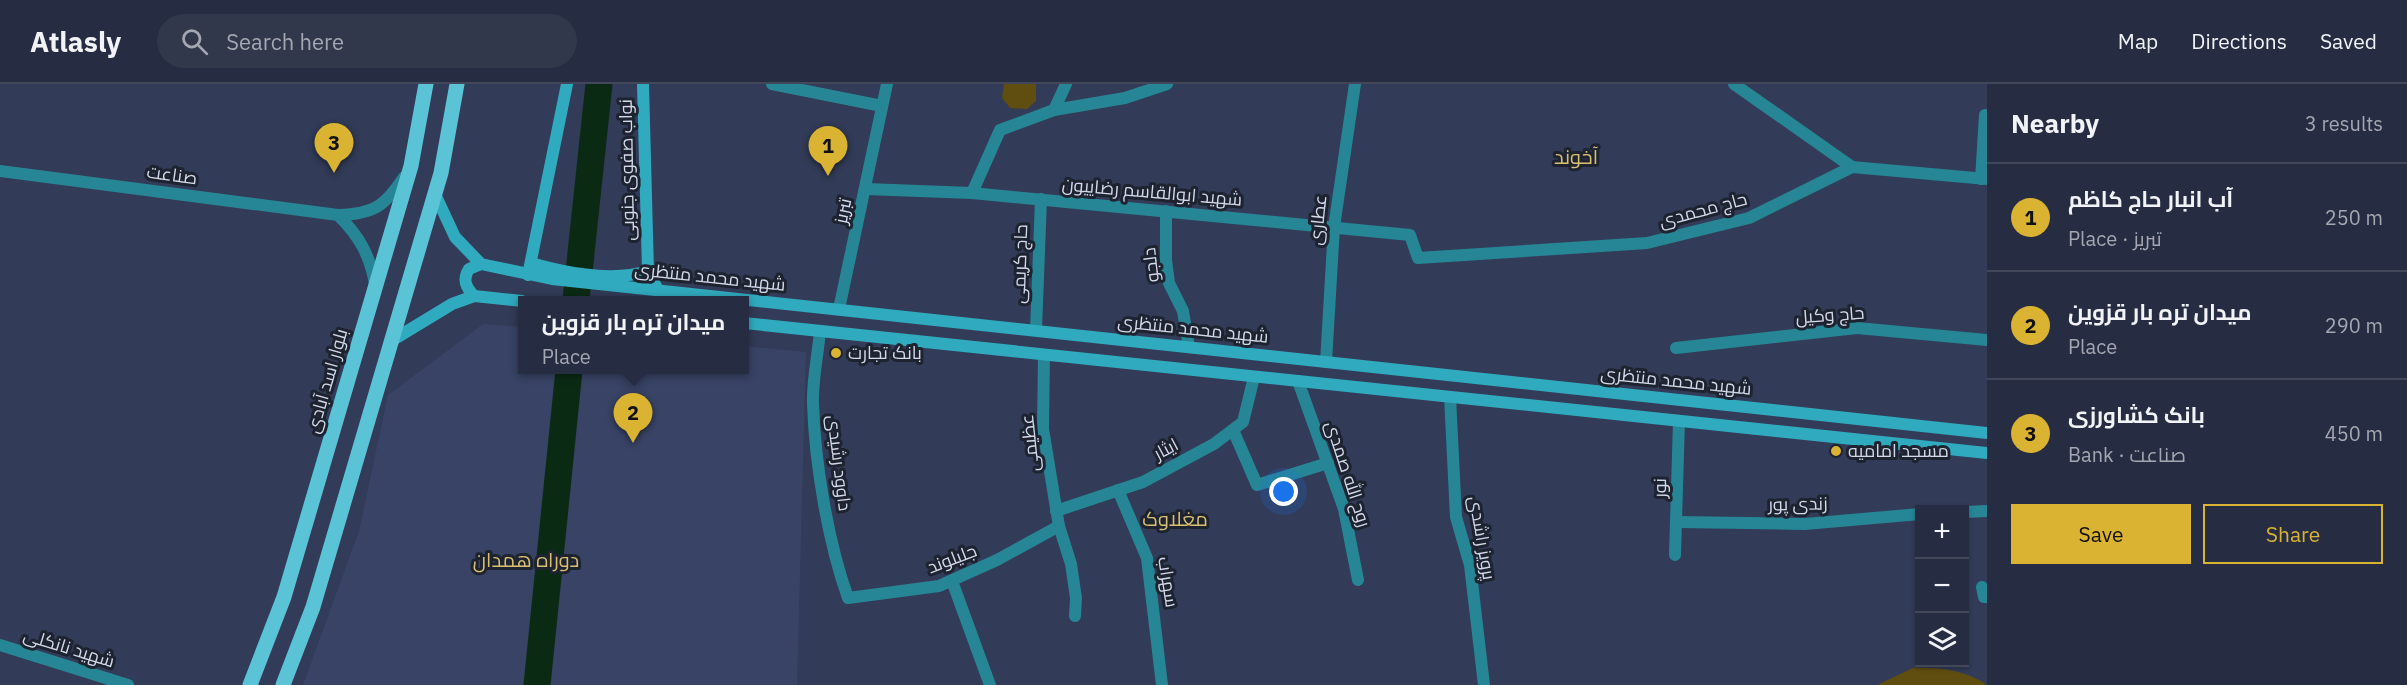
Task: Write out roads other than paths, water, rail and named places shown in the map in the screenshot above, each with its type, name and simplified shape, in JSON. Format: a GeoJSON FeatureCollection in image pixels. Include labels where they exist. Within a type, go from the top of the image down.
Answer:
{"type":"FeatureCollection","features":[{"type":"Feature","properties":{"kind":"main road","name":"بلوار اسد آبادی"},"geometry":{"type":"LineString","coordinates":[[250,685],[284,597],[411,166],[426,84]]}},
{"type":"Feature","properties":{"kind":"main road"},"geometry":{"type":"LineString","coordinates":[[288,683],[313,607],[435,194],[457,84]]}},
{"type":"Feature","properties":{"kind":"main road"},"geometry":{"type":"LineString","coordinates":[[530,269],[567,84]]}},
{"type":"Feature","properties":{"kind":"main road","name":"نواب صفوی جنوبی"},"geometry":{"type":"LineString","coordinates":[[643,84],[648,271],[658,290]]}},
{"type":"Feature","properties":{"kind":"main road"},"geometry":{"type":"LineString","coordinates":[[435,194],[455,237],[481,264],[469,269],[465,278],[467,287],[474,296]]}},
{"type":"Feature","properties":{"kind":"main road","name":"شهید محمد منتظری"},"geometry":{"type":"LineString","coordinates":[[481,264],[530,269],[553,275],[630,282],[658,290],[715,296]]}},
{"type":"Feature","properties":{"kind":"main road"},"geometry":{"type":"LineString","coordinates":[[630,282],[648,271]]}},
{"type":"Feature","properties":{"kind":"main road"},"geometry":{"type":"LineString","coordinates":[[391,341],[452,304],[474,296],[518,301]]}},
{"type":"Feature","properties":{"kind":"main road","name":"شهید محمد منتظری"},"geometry":{"type":"LineString","coordinates":[[749,300],[1987,433]]}},
{"type":"Feature","properties":{"kind":"main road"},"geometry":{"type":"LineString","coordinates":[[749,324],[1987,453]]}},
{"type":"Feature","properties":{"kind":"street"},"geometry":{"type":"LineString","coordinates":[[772,84],[882,106]]}},
{"type":"Feature","properties":{"kind":"street","name":"تبریز"},"geometry":{"type":"LineString","coordinates":[[839,309],[866,189],[886,84]]}},
{"type":"Feature","properties":{"kind":"street"},"geometry":{"type":"LineString","coordinates":[[1054,110],[1066,84]]}},
{"type":"Feature","properties":{"kind":"street"},"geometry":{"type":"LineString","coordinates":[[972,193],[1000,130],[1054,110],[1125,98],[1167,84]]}},
{"type":"Feature","properties":{"kind":"street","name":"عطاری"},"geometry":{"type":"LineString","coordinates":[[1326,362],[1334,227],[1355,84]]}},
{"type":"Feature","properties":{"kind":"street"},"geometry":{"type":"LineString","coordinates":[[1735,84],[1852,166],[1984,179],[1985,115]]}},
{"type":"Feature","properties":{"kind":"street","name":"صناعت"},"geometry":{"type":"LineString","coordinates":[[0,171],[339,216],[357,215],[374,210],[389,200],[411,166]]}},
{"type":"Feature","properties":{"kind":"street","name":"حاج محمدی"},"geometry":{"type":"LineString","coordinates":[[1419,258],[1647,243],[1749,219],[1852,166]]}},
{"type":"Feature","properties":{"kind":"street","name":"شهید ابوالقاسم رضاییون"},"geometry":{"type":"LineString","coordinates":[[866,189],[972,193],[1410,235],[1419,258]]}},
{"type":"Feature","properties":{"kind":"street","name":"حاج کریمی"},"geometry":{"type":"LineString","coordinates":[[1036,330],[1041,199]]}},
{"type":"Feature","properties":{"kind":"street","name":"دلجو"},"geometry":{"type":"LineString","coordinates":[[1166,212],[1166,260],[1169,283],[1183,311],[1189,347]]}},
{"type":"Feature","properties":{"kind":"street"},"geometry":{"type":"LineString","coordinates":[[339,216],[365,247],[375,287]]}},
{"type":"Feature","properties":{"kind":"street","name":"حاج وکیل"},"geometry":{"type":"LineString","coordinates":[[1676,348],[1857,328],[1987,340]]}},
{"type":"Feature","properties":{"kind":"street","name":"داوود رشیدی"},"geometry":{"type":"LineString","coordinates":[[820,332],[813,403],[824,495],[836,563],[848,598]]}},
{"type":"Feature","properties":{"kind":"street","name":"عظیمی"},"geometry":{"type":"LineString","coordinates":[[1044,355],[1043,429],[1059,526],[1071,564],[1076,616]]}},
{"type":"Feature","properties":{"kind":"street","name":"ایثار"},"geometry":{"type":"LineString","coordinates":[[1056,511],[1143,482],[1214,444],[1244,422],[1254,377]]}},
{"type":"Feature","properties":{"kind":"street","name":"روح الله صمدی"},"geometry":{"type":"LineString","coordinates":[[1298,381],[1344,509],[1358,580]]}},
{"type":"Feature","properties":{"kind":"street","name":"پرویز راشدی"},"geometry":{"type":"LineString","coordinates":[[1450,397],[1456,517],[1470,565],[1484,685]]}},
{"type":"Feature","properties":{"kind":"street","name":"نور"},"geometry":{"type":"LineString","coordinates":[[1675,555],[1678,522],[1679,421]]}},
{"type":"Feature","properties":{"kind":"street"},"geometry":{"type":"LineString","coordinates":[[1233,430],[1257,485],[1328,463]]}},
{"type":"Feature","properties":{"kind":"street","name":"سهراب"},"geometry":{"type":"LineString","coordinates":[[1118,490],[1147,558],[1162,685]]}},
{"type":"Feature","properties":{"kind":"street"},"geometry":{"type":"LineString","coordinates":[[1969,512],[1987,511]]}},
{"type":"Feature","properties":{"kind":"street","name":"زندی پور"},"geometry":{"type":"LineString","coordinates":[[1678,522],[1805,524],[1915,514]]}},
{"type":"Feature","properties":{"kind":"street","name":"جلیلوند"},"geometry":{"type":"LineString","coordinates":[[848,598],[939,586],[1012,553],[1059,526]]}},
{"type":"Feature","properties":{"kind":"street"},"geometry":{"type":"LineString","coordinates":[[952,580],[990,685]]}},
{"type":"Feature","properties":{"kind":"street","name":"شهید نانکلی"},"geometry":{"type":"LineString","coordinates":[[0,645],[128,685]]}},
{"type":"Feature","properties":{"kind":"waterway"},"geometry":{"type":"LineString","coordinates":[[576,296],[599,84]]}},
{"type":"Feature","properties":{"kind":"waterway"},"geometry":{"type":"LineString","coordinates":[[537,685],[569,374]]}},
{"type":"Feature","properties":{"kind":"place","name":"بانک کشاورزی"},"geometry":{"type":"Point","coordinates":[334,173]}},
{"type":"Feature","properties":{"kind":"place","name":"آب انبار حاج کاظم"},"geometry":{"type":"Point","coordinates":[828,176]}},
{"type":"Feature","properties":{"kind":"place","name":"بانک تجارت"},"geometry":{"type":"Point","coordinates":[836,353]}},
{"type":"Feature","properties":{"kind":"place","name":"میدان تره بار قزوین"},"geometry":{"type":"Point","coordinates":[633,443]}},
{"type":"Feature","properties":{"kind":"place","name":"مسجد امامیه"},"geometry":{"type":"Point","coordinates":[1836,451]}},
{"type":"Feature","properties":{"kind":"district","name":"آخوند"},"geometry":{"type":"Point","coordinates":[1576,157]}},
{"type":"Feature","properties":{"kind":"district","name":"مغلاوک"},"geometry":{"type":"Point","coordinates":[1175,519]}},
{"type":"Feature","properties":{"kind":"district","name":"دوراه همدان"},"geometry":{"type":"Point","coordinates":[526,560]}}]}
